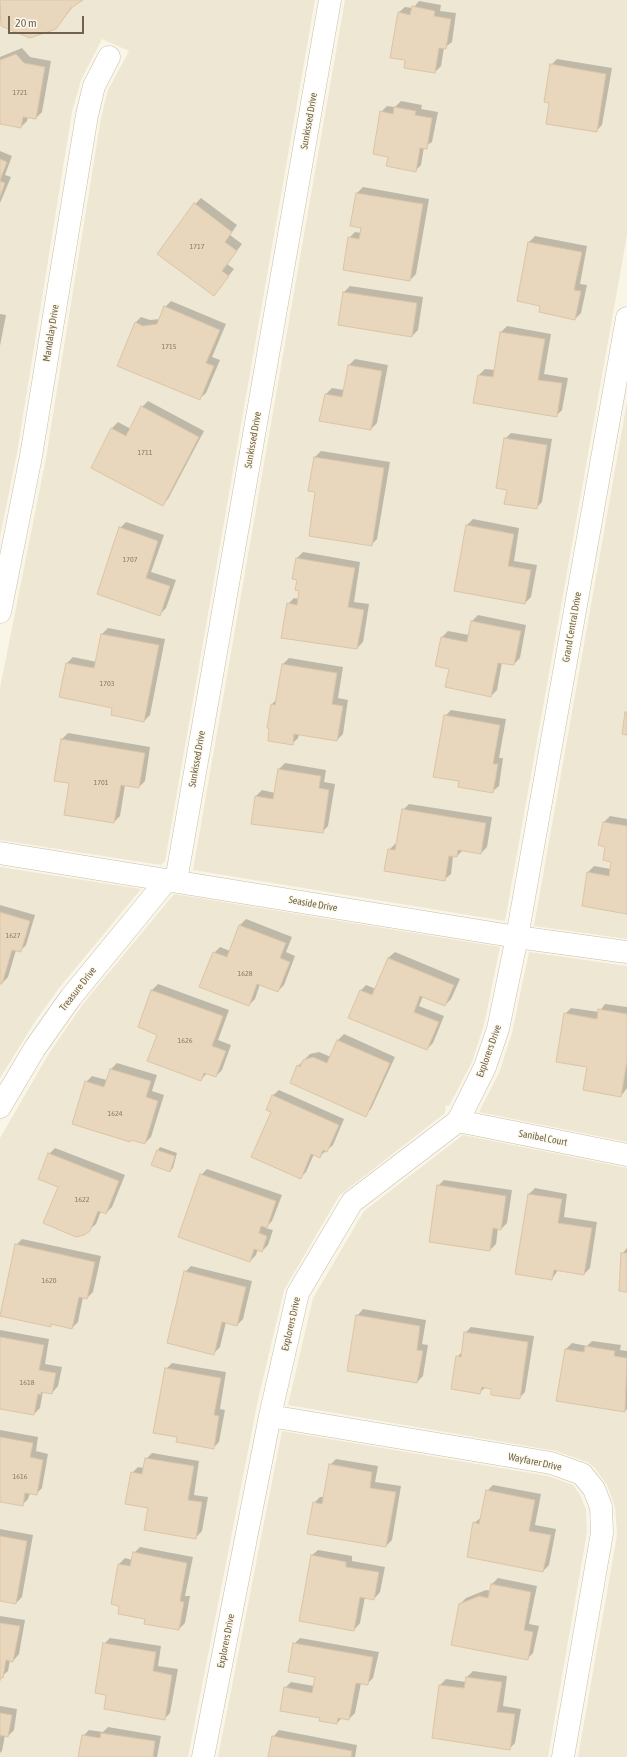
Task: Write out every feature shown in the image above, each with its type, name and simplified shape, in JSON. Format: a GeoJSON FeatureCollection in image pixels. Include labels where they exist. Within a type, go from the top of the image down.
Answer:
{"type":"FeatureCollection","features":[{"type":"Feature","properties":{"kind":"street","name":"Sunkissed Drive"},"geometry":{"type":"LineString","coordinates":[[172,880],[330,0]]}},
{"type":"Feature","properties":{"kind":"street","name":"Mandalay Drive"},"geometry":{"type":"LineString","coordinates":[[0,612],[31,456],[87,115],[94,86],[110,57]]}},
{"type":"Feature","properties":{"kind":"street","name":"Grand Central Drive"},"geometry":{"type":"LineString","coordinates":[[517,937],[627,318]]}},
{"type":"Feature","properties":{"kind":"street","name":"Seaside Drive"},"geometry":{"type":"LineString","coordinates":[[0,853],[517,937],[627,952]]}},
{"type":"Feature","properties":{"kind":"street","name":"Treasure Drive"},"geometry":{"type":"LineString","coordinates":[[0,1107],[35,1048],[66,1003],[172,880]]}},
{"type":"Feature","properties":{"kind":"street","name":"Explorers Drive"},"geometry":{"type":"LineString","coordinates":[[203,1757],[270,1416],[298,1294],[352,1202],[458,1121],[485,1067],[498,1029],[517,937]]}},
{"type":"Feature","properties":{"kind":"street","name":"Sanibel Court"},"geometry":{"type":"LineString","coordinates":[[458,1121],[627,1155]]}},
{"type":"Feature","properties":{"kind":"street","name":"Wayfarer Drive"},"geometry":{"type":"LineString","coordinates":[[270,1416],[551,1463],[582,1474],[594,1489],[600,1507],[602,1533],[563,1757]]}},
{"type":"Feature","properties":{"kind":"shaded area"},"geometry":{"type":"Polygon","coordinates":[[[0,0],[315,0],[165,861],[161,865],[0,840],[0,688],[46,458],[101,118],[108,90],[129,51],[102,39],[81,80],[72,112],[17,453],[0,537],[0,0]]]}},
{"type":"Feature","properties":{"kind":"shaded area"},"geometry":{"type":"Polygon","coordinates":[[[345,0],[627,0],[627,235],[505,921],[193,870],[345,0]]]}},
{"type":"Feature","properties":{"kind":"shaded area"},"geometry":{"type":"Polygon","coordinates":[[[627,402],[627,939],[534,926],[627,402]]]}},
{"type":"Feature","properties":{"kind":"shaded area"},"geometry":{"type":"Polygon","coordinates":[[[0,867],[141,889],[59,988],[36,1020],[0,1078],[0,867]]]}},
{"type":"Feature","properties":{"kind":"shaded area"},"geometry":{"type":"Polygon","coordinates":[[[174,894],[500,947],[484,1025],[472,1062],[449,1106],[446,1105],[445,1113],[339,1196],[284,1290],[258,1400],[188,1757],[0,1757],[0,1138],[48,1055],[83,1004],[174,894]]]}},
{"type":"Feature","properties":{"kind":"shaded area"},"geometry":{"type":"Polygon","coordinates":[[[529,952],[627,966],[627,1142],[479,1112],[499,1073],[512,1033],[529,952]]]}},
{"type":"Feature","properties":{"kind":"shaded area"},"geometry":{"type":"Polygon","coordinates":[[[463,1135],[627,1168],[627,1757],[578,1757],[617,1535],[615,1507],[607,1485],[594,1467],[587,1462],[556,1451],[288,1405],[313,1298],[364,1211],[463,1135]]]}},
{"type":"Feature","properties":{"kind":"shaded area"},"geometry":{"type":"Polygon","coordinates":[[[282,1431],[548,1476],[573,1485],[580,1495],[586,1509],[587,1532],[548,1757],[218,1757],[282,1431]]]}},
{"type":"Feature","properties":{"kind":"building"},"geometry":{"type":"Polygon","coordinates":[[[0,0],[83,0],[71,8],[56,29],[30,38],[1,26],[0,0]]]}},
{"type":"Feature","properties":{"kind":"building"},"geometry":{"type":"Polygon","coordinates":[[[412,6],[435,11],[434,16],[451,19],[446,49],[439,48],[435,73],[404,68],[405,60],[390,58],[398,12],[410,15],[412,6]]]}},
{"type":"Feature","properties":{"kind":"building"},"geometry":{"type":"Polygon","coordinates":[[[16,54],[24,63],[45,67],[36,119],[23,117],[21,128],[0,124],[0,60],[16,54]]]}},
{"type":"Feature","properties":{"kind":"building"},"geometry":{"type":"Polygon","coordinates":[[[550,64],[606,74],[597,132],[546,124],[549,103],[544,102],[550,64]]]}},
{"type":"Feature","properties":{"kind":"building"},"geometry":{"type":"Polygon","coordinates":[[[394,107],[416,111],[415,115],[432,118],[427,149],[420,148],[416,172],[386,166],[388,157],[373,154],[380,111],[393,114],[394,107]]]}},
{"type":"Feature","properties":{"kind":"building"},"geometry":{"type":"Polygon","coordinates":[[[0,159],[7,162],[0,180],[0,159]]]}},
{"type":"Feature","properties":{"kind":"building"},"geometry":{"type":"Polygon","coordinates":[[[0,181],[5,183],[0,197],[0,181]]]}},
{"type":"Feature","properties":{"kind":"building"},"geometry":{"type":"Polygon","coordinates":[[[356,193],[423,204],[410,281],[343,270],[348,237],[359,239],[361,228],[350,226],[356,193]]]}},
{"type":"Feature","properties":{"kind":"building"},"geometry":{"type":"Polygon","coordinates":[[[194,203],[232,232],[225,242],[237,251],[222,271],[229,276],[214,296],[157,254],[194,203]]]}},
{"type":"Feature","properties":{"kind":"building"},"geometry":{"type":"Polygon","coordinates":[[[528,242],[582,252],[574,290],[581,291],[575,320],[539,312],[540,306],[517,301],[528,242]]]}},
{"type":"Feature","properties":{"kind":"building"},"geometry":{"type":"Polygon","coordinates":[[[343,292],[417,303],[412,337],[338,325],[343,292]]]}},
{"type":"Feature","properties":{"kind":"building"},"geometry":{"type":"Polygon","coordinates":[[[164,306],[220,330],[206,363],[214,366],[200,400],[117,366],[135,322],[143,326],[157,324],[164,306]]]}},
{"type":"Feature","properties":{"kind":"building"},"geometry":{"type":"Polygon","coordinates":[[[500,332],[545,339],[538,380],[562,383],[557,417],[473,403],[478,375],[493,377],[500,332]]]}},
{"type":"Feature","properties":{"kind":"building"},"geometry":{"type":"Polygon","coordinates":[[[348,365],[382,371],[371,430],[319,421],[325,394],[342,397],[348,365]]]}},
{"type":"Feature","properties":{"kind":"building"},"geometry":{"type":"Polygon","coordinates":[[[141,406],[199,437],[163,506],[91,468],[111,428],[126,436],[141,406]]]}},
{"type":"Feature","properties":{"kind":"building"},"geometry":{"type":"Polygon","coordinates":[[[504,438],[547,445],[537,509],[504,504],[507,490],[496,488],[504,438]]]}},
{"type":"Feature","properties":{"kind":"building"},"geometry":{"type":"Polygon","coordinates":[[[314,457],[384,468],[372,546],[309,536],[315,492],[308,491],[314,457]]]}},
{"type":"Feature","properties":{"kind":"building"},"geometry":{"type":"Polygon","coordinates":[[[466,525],[514,534],[508,566],[531,570],[525,604],[454,591],[466,525]]]}},
{"type":"Feature","properties":{"kind":"building"},"geometry":{"type":"Polygon","coordinates":[[[119,527],[158,541],[146,578],[170,586],[160,616],[97,594],[119,527]]]}},
{"type":"Feature","properties":{"kind":"building"},"geometry":{"type":"Polygon","coordinates":[[[296,558],[355,568],[348,607],[364,610],[357,649],[281,638],[287,603],[297,605],[299,591],[295,590],[297,580],[292,579],[296,558]]]}},
{"type":"Feature","properties":{"kind":"building"},"geometry":{"type":"Polygon","coordinates":[[[471,621],[521,631],[514,665],[498,663],[491,697],[445,687],[449,669],[435,666],[441,637],[467,642],[471,621]]]}},
{"type":"Feature","properties":{"kind":"building"},"geometry":{"type":"Polygon","coordinates":[[[101,634],[159,645],[144,722],[111,715],[112,708],[59,697],[66,663],[94,668],[101,634]]]}},
{"type":"Feature","properties":{"kind":"building"},"geometry":{"type":"Polygon","coordinates":[[[282,664],[337,673],[332,704],[343,706],[337,741],[294,734],[293,745],[268,741],[269,729],[267,728],[271,704],[275,705],[282,664]]]}},
{"type":"Feature","properties":{"kind":"building"},"geometry":{"type":"Polygon","coordinates":[[[625,712],[627,712],[627,735],[622,734],[625,712]]]}},
{"type":"Feature","properties":{"kind":"building"},"geometry":{"type":"Polygon","coordinates":[[[444,715],[500,725],[493,764],[498,764],[493,793],[458,787],[459,781],[433,777],[444,715]]]}},
{"type":"Feature","properties":{"kind":"building"},"geometry":{"type":"Polygon","coordinates":[[[61,739],[145,753],[139,788],[121,785],[114,823],[64,815],[69,783],[54,781],[61,739]]]}},
{"type":"Feature","properties":{"kind":"building"},"geometry":{"type":"Polygon","coordinates":[[[278,769],[321,776],[319,788],[329,790],[323,833],[251,824],[255,796],[273,799],[278,769]]]}},
{"type":"Feature","properties":{"kind":"building"},"geometry":{"type":"Polygon","coordinates":[[[402,809],[486,823],[481,854],[458,850],[457,857],[449,856],[445,881],[384,871],[388,849],[395,850],[402,809]]]}},
{"type":"Feature","properties":{"kind":"building"},"geometry":{"type":"Polygon","coordinates":[[[603,822],[627,826],[627,914],[582,906],[587,872],[609,876],[611,862],[603,860],[605,847],[598,845],[603,822]]]}},
{"type":"Feature","properties":{"kind":"building"},"geometry":{"type":"Polygon","coordinates":[[[0,912],[30,921],[21,952],[12,950],[2,984],[0,984],[0,912]]]}},
{"type":"Feature","properties":{"kind":"building"},"geometry":{"type":"Polygon","coordinates":[[[239,925],[286,943],[280,958],[290,962],[278,992],[257,984],[249,1006],[199,987],[213,952],[227,957],[239,925]]]}},
{"type":"Feature","properties":{"kind":"building"},"geometry":{"type":"Polygon","coordinates":[[[388,958],[454,985],[445,1006],[420,996],[414,1012],[439,1022],[427,1050],[348,1018],[360,990],[372,995],[388,958]]]}},
{"type":"Feature","properties":{"kind":"building"},"geometry":{"type":"Polygon","coordinates":[[[151,990],[223,1016],[212,1046],[226,1051],[216,1077],[204,1073],[201,1081],[147,1061],[157,1035],[138,1027],[151,990]]]}},
{"type":"Feature","properties":{"kind":"building"},"geometry":{"type":"Polygon","coordinates":[[[598,1009],[627,1014],[627,1061],[621,1097],[583,1090],[587,1067],[556,1062],[564,1013],[597,1019],[598,1009]]]}},
{"type":"Feature","properties":{"kind":"building"},"geometry":{"type":"Polygon","coordinates":[[[337,1040],[390,1063],[366,1117],[290,1083],[297,1065],[300,1067],[303,1060],[313,1057],[327,1063],[337,1040]]]}},
{"type":"Feature","properties":{"kind":"building"},"geometry":{"type":"Polygon","coordinates":[[[110,1069],[151,1081],[146,1097],[158,1101],[145,1144],[131,1140],[130,1142],[72,1124],[85,1081],[104,1087],[110,1069]]]}},
{"type":"Feature","properties":{"kind":"building"},"geometry":{"type":"Polygon","coordinates":[[[272,1095],[339,1125],[327,1152],[323,1150],[320,1158],[311,1154],[301,1179],[251,1157],[271,1112],[266,1110],[272,1095]]]}},
{"type":"Feature","properties":{"kind":"building"},"geometry":{"type":"Polygon","coordinates":[[[157,1150],[175,1156],[170,1172],[151,1165],[157,1150]]]}},
{"type":"Feature","properties":{"kind":"building"},"geometry":{"type":"Polygon","coordinates":[[[48,1153],[119,1181],[106,1214],[98,1211],[90,1231],[84,1235],[76,1237],[43,1223],[58,1187],[38,1179],[48,1153]]]}},
{"type":"Feature","properties":{"kind":"building"},"geometry":{"type":"Polygon","coordinates":[[[200,1174],[276,1201],[267,1228],[261,1226],[259,1233],[267,1236],[262,1252],[254,1249],[250,1262],[178,1237],[200,1174]]]}},
{"type":"Feature","properties":{"kind":"building"},"geometry":{"type":"Polygon","coordinates":[[[437,1185],[506,1196],[501,1230],[493,1228],[490,1251],[429,1242],[437,1185]]]}},
{"type":"Feature","properties":{"kind":"building"},"geometry":{"type":"Polygon","coordinates":[[[528,1194],[562,1199],[558,1223],[592,1228],[584,1275],[554,1270],[552,1280],[515,1274],[528,1194]]]}},
{"type":"Feature","properties":{"kind":"building"},"geometry":{"type":"Polygon","coordinates":[[[15,1244],[95,1262],[87,1299],[79,1297],[72,1329],[51,1324],[51,1327],[0,1316],[15,1244]]]}},
{"type":"Feature","properties":{"kind":"building"},"geometry":{"type":"Polygon","coordinates":[[[621,1253],[627,1253],[627,1292],[619,1291],[621,1253]]]}},
{"type":"Feature","properties":{"kind":"building"},"geometry":{"type":"Polygon","coordinates":[[[184,1271],[246,1287],[237,1326],[222,1322],[214,1355],[167,1343],[184,1271]]]}},
{"type":"Feature","properties":{"kind":"building"},"geometry":{"type":"Polygon","coordinates":[[[356,1315],[420,1326],[417,1350],[423,1351],[417,1383],[347,1371],[356,1315]]]}},
{"type":"Feature","properties":{"kind":"building"},"geometry":{"type":"Polygon","coordinates":[[[464,1332],[528,1342],[520,1399],[491,1395],[491,1389],[482,1387],[480,1394],[451,1389],[456,1356],[461,1357],[464,1332]]]}},
{"type":"Feature","properties":{"kind":"building"},"geometry":{"type":"Polygon","coordinates":[[[0,1337],[44,1345],[39,1370],[56,1373],[52,1394],[41,1392],[41,1395],[38,1394],[34,1415],[0,1409],[0,1337]]]}},
{"type":"Feature","properties":{"kind":"building"},"geometry":{"type":"Polygon","coordinates":[[[585,1346],[615,1351],[614,1356],[627,1358],[625,1412],[556,1401],[565,1349],[584,1352],[585,1346]]]}},
{"type":"Feature","properties":{"kind":"building"},"geometry":{"type":"Polygon","coordinates":[[[165,1368],[221,1378],[214,1415],[219,1416],[214,1449],[176,1442],[177,1437],[153,1433],[165,1368]]]}},
{"type":"Feature","properties":{"kind":"building"},"geometry":{"type":"Polygon","coordinates":[[[0,1437],[33,1443],[30,1457],[43,1460],[37,1495],[25,1493],[23,1506],[0,1502],[0,1437]]]}},
{"type":"Feature","properties":{"kind":"building"},"geometry":{"type":"Polygon","coordinates":[[[145,1458],[194,1466],[188,1500],[202,1502],[196,1539],[144,1530],[148,1508],[125,1504],[131,1472],[142,1474],[145,1458]]]}},
{"type":"Feature","properties":{"kind":"building"},"geometry":{"type":"Polygon","coordinates":[[[329,1464],[372,1472],[370,1488],[396,1492],[386,1547],[307,1534],[313,1502],[322,1504],[329,1464]]]}},
{"type":"Feature","properties":{"kind":"building"},"geometry":{"type":"Polygon","coordinates":[[[486,1490],[535,1500],[529,1531],[551,1535],[543,1572],[467,1557],[473,1522],[479,1524],[486,1490]]]}},
{"type":"Feature","properties":{"kind":"building"},"geometry":{"type":"Polygon","coordinates":[[[0,1536],[27,1541],[16,1604],[0,1601],[0,1536]]]}},
{"type":"Feature","properties":{"kind":"building"},"geometry":{"type":"Polygon","coordinates":[[[133,1552],[187,1563],[180,1601],[184,1602],[179,1630],[144,1624],[145,1619],[118,1614],[119,1606],[111,1604],[118,1564],[130,1566],[133,1552]]]}},
{"type":"Feature","properties":{"kind":"building"},"geometry":{"type":"Polygon","coordinates":[[[311,1555],[346,1562],[346,1567],[379,1572],[374,1600],[360,1597],[354,1631],[299,1621],[311,1555]]]}},
{"type":"Feature","properties":{"kind":"building"},"geometry":{"type":"Polygon","coordinates":[[[491,1584],[531,1592],[524,1630],[533,1632],[528,1660],[451,1645],[459,1604],[479,1596],[488,1598],[491,1584]]]}},
{"type":"Feature","properties":{"kind":"building"},"geometry":{"type":"Polygon","coordinates":[[[0,1623],[20,1626],[13,1662],[6,1660],[3,1678],[0,1678],[0,1623]]]}},
{"type":"Feature","properties":{"kind":"building"},"geometry":{"type":"Polygon","coordinates":[[[103,1643],[156,1652],[153,1671],[172,1675],[165,1720],[104,1709],[106,1695],[95,1693],[103,1643]]]}},
{"type":"Feature","properties":{"kind":"building"},"geometry":{"type":"Polygon","coordinates":[[[293,1643],[373,1657],[368,1685],[356,1683],[349,1720],[338,1718],[337,1724],[319,1721],[320,1718],[280,1711],[284,1687],[312,1693],[315,1677],[288,1672],[293,1643]]]}},
{"type":"Feature","properties":{"kind":"building"},"geometry":{"type":"Polygon","coordinates":[[[466,1677],[502,1682],[497,1712],[515,1714],[510,1750],[432,1738],[439,1685],[464,1688],[466,1677]]]}},
{"type":"Feature","properties":{"kind":"building"},"geometry":{"type":"Polygon","coordinates":[[[0,1713],[12,1715],[8,1737],[0,1735],[0,1713]]]}},
{"type":"Feature","properties":{"kind":"building"},"geometry":{"type":"Polygon","coordinates":[[[101,1733],[155,1741],[153,1757],[78,1757],[82,1735],[100,1738],[101,1733]]]}},
{"type":"Feature","properties":{"kind":"building"},"geometry":{"type":"Polygon","coordinates":[[[272,1736],[352,1751],[351,1757],[268,1757],[272,1736]]]}}]}
